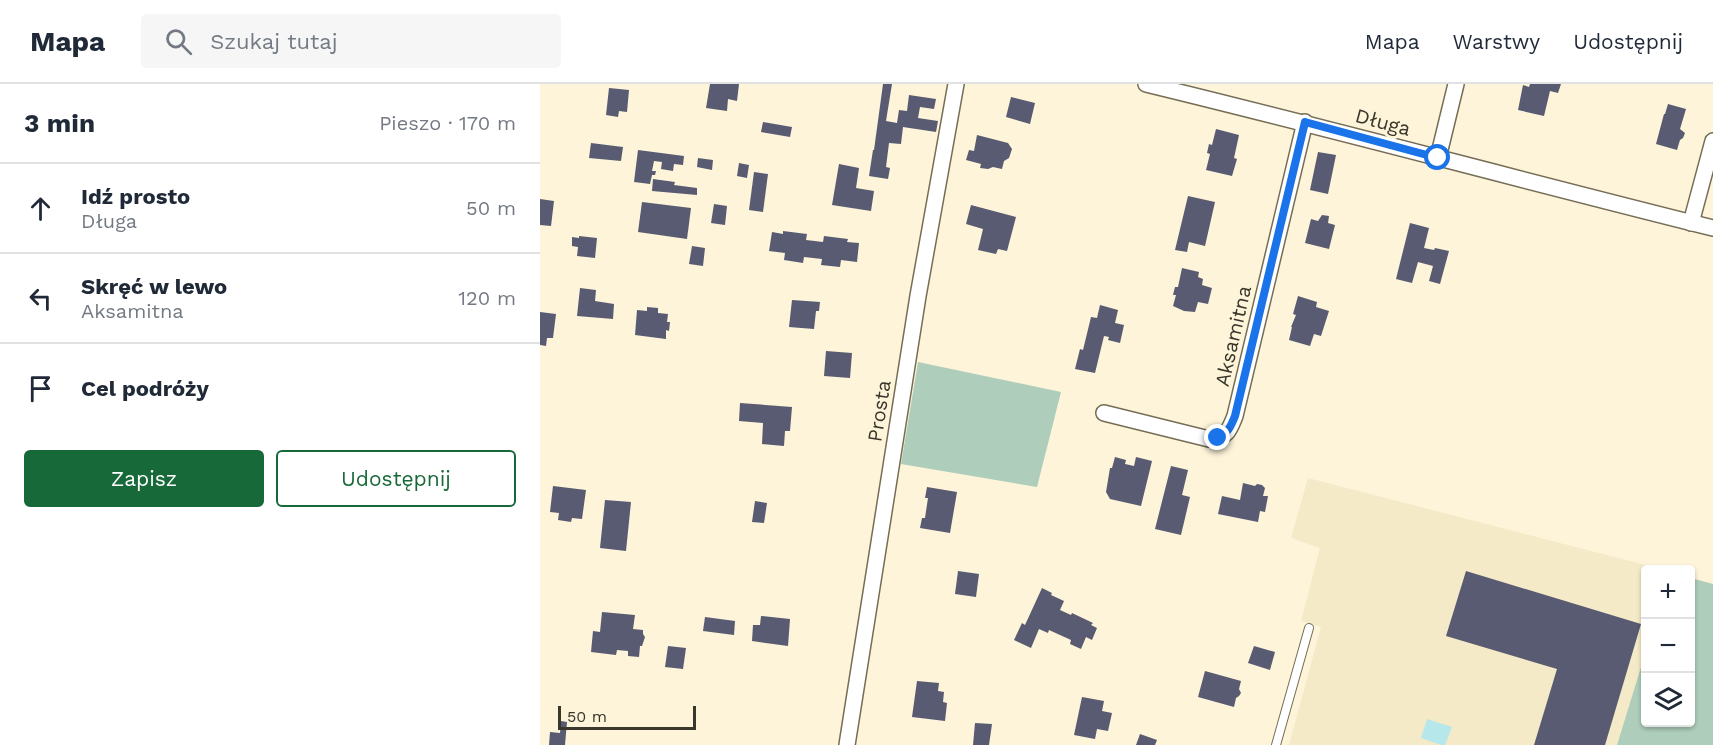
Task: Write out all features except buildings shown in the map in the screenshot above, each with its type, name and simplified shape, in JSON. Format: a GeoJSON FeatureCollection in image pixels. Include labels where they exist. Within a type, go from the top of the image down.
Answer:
{"type":"FeatureCollection","features":[{"type":"Feature","properties":{"kind":"street","name":"Prosta"},"geometry":{"type":"LineString","coordinates":[[847,745],[918,296],[956,84]]}},
{"type":"Feature","properties":{"kind":"street","name":"Długa"},"geometry":{"type":"LineString","coordinates":[[1146,84],[1305,122],[1713,228]]}},
{"type":"Feature","properties":{"kind":"street"},"geometry":{"type":"LineString","coordinates":[[1438,158],[1456,84]]}},
{"type":"Feature","properties":{"kind":"street","name":"Aksamitna"},"geometry":{"type":"LineString","coordinates":[[1104,413],[1209,439],[1218,438],[1227,433],[1235,416],[1305,122]]}},
{"type":"Feature","properties":{"kind":"street"},"geometry":{"type":"LineString","coordinates":[[1691,223],[1713,141]]}},
{"type":"Feature","properties":{"kind":"lane"},"geometry":{"type":"LineString","coordinates":[[1276,745],[1309,628]]}},
{"type":"Feature","properties":{"kind":"shaded area"},"geometry":{"type":"Polygon","coordinates":[[[1308,478],[1645,565],[1641,565],[1641,667],[1617,745],[1289,745],[1321,627],[1301,621],[1320,548],[1291,538],[1308,478]]]}},
{"type":"Feature","properties":{"kind":"green space"},"geometry":{"type":"Polygon","coordinates":[[[918,362],[1061,392],[1037,487],[901,464],[918,362]]]}},
{"type":"Feature","properties":{"kind":"green space"},"geometry":{"type":"Polygon","coordinates":[[[1695,579],[1713,584],[1713,745],[1617,745],[1641,667],[1641,727],[1695,727],[1695,579]]]}},
{"type":"Feature","properties":{"kind":"water"},"geometry":{"type":"Polygon","coordinates":[[[1427,719],[1452,727],[1445,745],[1421,738],[1427,719]]]}},
{"type":"Feature","properties":{"kind":"route"},"geometry":{"type":"LineString","coordinates":[[1218,438],[1227,433],[1235,416],[1305,122],[1438,158]]}}]}
